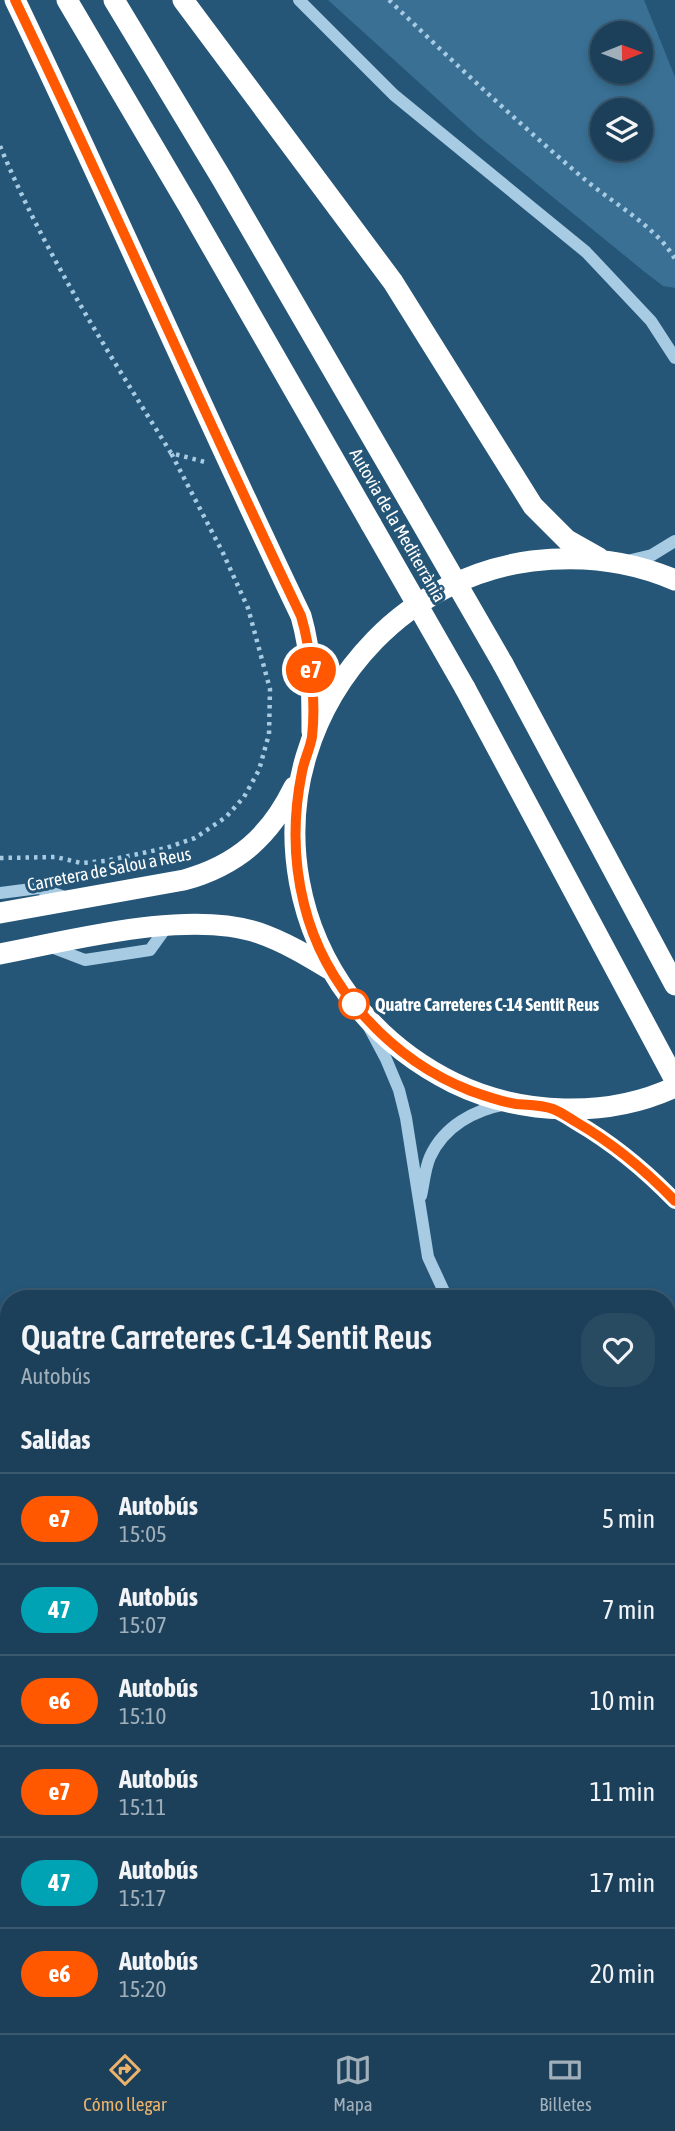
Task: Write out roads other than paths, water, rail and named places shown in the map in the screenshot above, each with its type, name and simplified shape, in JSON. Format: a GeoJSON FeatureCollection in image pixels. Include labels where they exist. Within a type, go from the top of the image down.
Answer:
{"type":"FeatureCollection","features":[{"type":"Feature","properties":{"kind":"highway"},"geometry":{"type":"LineString","coordinates":[[15,0],[86,147],[230,469],[301,616],[308,640],[312,737]]}},
{"type":"Feature","properties":{"kind":"highway","name":"Autovia de la Mediterrània"},"geometry":{"type":"LineString","coordinates":[[67,0],[465,688],[675,1080]]}},
{"type":"Feature","properties":{"kind":"highway","name":"Autovia de la Mediterrània"},"geometry":{"type":"LineString","coordinates":[[114,0],[222,179],[503,664],[674,984]]}},
{"type":"Feature","properties":{"kind":"highway"},"geometry":{"type":"LineString","coordinates":[[183,0],[393,282],[533,506],[567,540],[610,561],[675,580]]}},
{"type":"Feature","properties":{"kind":"highway"},"geometry":{"type":"LineString","coordinates":[[610,561],[555,558],[510,564],[466,578],[426,598],[389,626],[357,658],[331,696],[312,737],[296,803],[298,872],[304,906],[331,970],[363,1014],[394,1046],[430,1071],[470,1090],[512,1103],[553,1109],[592,1108],[630,1102],[675,1087]]}},
{"type":"Feature","properties":{"kind":"highway","name":"Carretera de Salou a Reus"},"geometry":{"type":"LineString","coordinates":[[0,913],[184,880],[208,873],[229,863],[261,837],[276,817],[303,769]]}},
{"type":"Feature","properties":{"kind":"highway"},"geometry":{"type":"LineString","coordinates":[[0,954],[168,925],[202,924],[258,932],[331,970]]}},
{"type":"Feature","properties":{"kind":"street"},"geometry":{"type":"LineString","coordinates":[[299,0],[394,94],[586,252],[651,321],[675,359]]}},
{"type":"Feature","properties":{"kind":"street"},"geometry":{"type":"LineString","coordinates":[[610,561],[652,555],[675,541]]}},
{"type":"Feature","properties":{"kind":"street"},"geometry":{"type":"LineString","coordinates":[[0,893],[39,888],[74,900]]}},
{"type":"Feature","properties":{"kind":"street"},"geometry":{"type":"LineString","coordinates":[[363,1014],[399,1090],[406,1118],[428,1257],[443,1290]]}},
{"type":"Feature","properties":{"kind":"street"},"geometry":{"type":"LineString","coordinates":[[420,1203],[430,1158],[441,1139],[458,1122],[474,1112],[512,1103]]}},
{"type":"Feature","properties":{"kind":"street"},"geometry":{"type":"LineString","coordinates":[[553,1109],[599,1135],[635,1162],[675,1201]]}},
{"type":"Feature","properties":{"kind":"place","name":"Quatre Carreteres C-14 Sentit Reus"},"geometry":{"type":"Point","coordinates":[354,1004]}}]}
